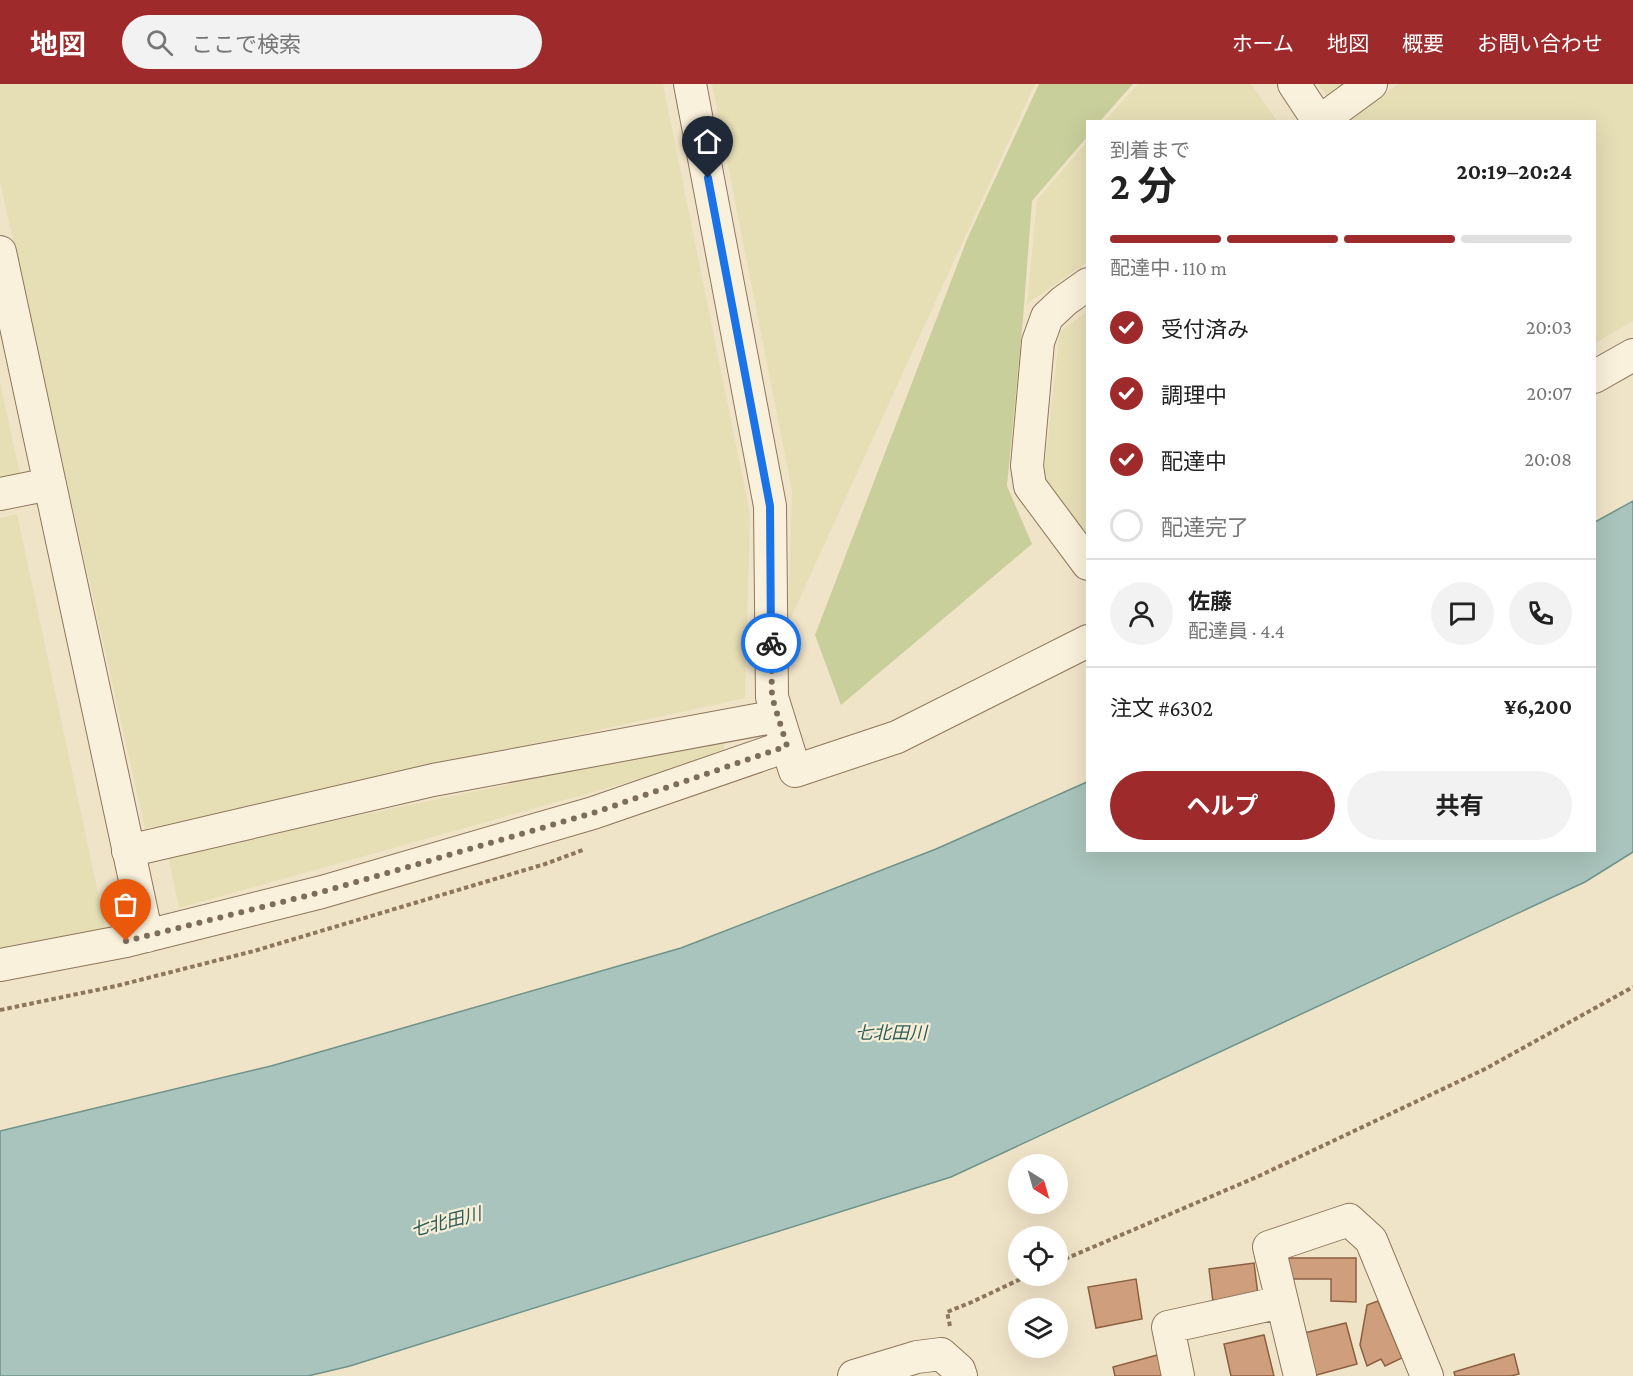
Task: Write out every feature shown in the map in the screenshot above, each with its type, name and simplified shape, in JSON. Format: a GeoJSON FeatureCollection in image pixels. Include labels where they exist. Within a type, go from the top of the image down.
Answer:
{"type":"FeatureCollection","features":[{"type":"Feature","properties":{"kind":"street"},"geometry":{"type":"LineString","coordinates":[[690,84],[770,506],[772,697],[795,771],[897,737],[1086,642]]}},
{"type":"Feature","properties":{"kind":"street"},"geometry":{"type":"LineString","coordinates":[[1294,84],[1318,120]]}},
{"type":"Feature","properties":{"kind":"street"},"geometry":{"type":"LineString","coordinates":[[1322,120],[1371,84]]}},
{"type":"Feature","properties":{"kind":"street"},"geometry":{"type":"LineString","coordinates":[[0,252],[147,936]]}},
{"type":"Feature","properties":{"kind":"street"},"geometry":{"type":"LineString","coordinates":[[1086,285],[1064,300],[1047,317],[1038,342],[1027,466],[1030,486],[1086,561]]}},
{"type":"Feature","properties":{"kind":"street"},"geometry":{"type":"LineString","coordinates":[[1596,376],[1633,355]]}},
{"type":"Feature","properties":{"kind":"street"},"geometry":{"type":"LineString","coordinates":[[0,494],[50,484]]}},
{"type":"Feature","properties":{"kind":"street"},"geometry":{"type":"LineString","coordinates":[[128,850],[433,780],[778,716]]}},
{"type":"Feature","properties":{"kind":"street"},"geometry":{"type":"LineString","coordinates":[[0,965],[126,941],[322,892],[593,813],[787,746]]}},
{"type":"Feature","properties":{"kind":"street"},"geometry":{"type":"LineString","coordinates":[[1299,1376],[1269,1247],[1349,1220],[1371,1240],[1427,1376]]}},
{"type":"Feature","properties":{"kind":"street"},"geometry":{"type":"LineString","coordinates":[[1178,1376],[1168,1327],[1282,1302]]}},
{"type":"Feature","properties":{"kind":"street"},"geometry":{"type":"LineString","coordinates":[[854,1376],[917,1357],[941,1354],[959,1370],[961,1376]]}},
{"type":"Feature","properties":{"kind":"path"},"geometry":{"type":"LineString","coordinates":[[1068,1258],[1259,1176],[1485,1070],[1633,987]]}},
{"type":"Feature","properties":{"kind":"path"},"geometry":{"type":"LineString","coordinates":[[972,1302],[1008,1285]]}},
{"type":"Feature","properties":{"kind":"shaded area"},"geometry":{"type":"Polygon","coordinates":[[[0,84],[663,84],[750,514],[745,698],[145,829],[0,182],[0,84]]]}},
{"type":"Feature","properties":{"kind":"shaded area"},"geometry":{"type":"Polygon","coordinates":[[[712,84],[1035,84],[788,624],[792,491],[712,84]]]}},
{"type":"Feature","properties":{"kind":"shaded area"},"geometry":{"type":"Polygon","coordinates":[[[1138,84],[1251,84],[1276,120],[1106,120],[1138,84]]]}},
{"type":"Feature","properties":{"kind":"shaded area"},"geometry":{"type":"Polygon","coordinates":[[[1318,84],[1346,84],[1328,97],[1318,84]]]}},
{"type":"Feature","properties":{"kind":"shaded area"},"geometry":{"type":"Polygon","coordinates":[[[1398,84],[1633,84],[1633,321],[1596,342],[1596,120],[1349,120],[1398,84]]]}},
{"type":"Feature","properties":{"kind":"shaded area"},"geometry":{"type":"Polygon","coordinates":[[[1086,143],[1086,263],[1027,304],[1037,200],[1086,143]]]}},
{"type":"Feature","properties":{"kind":"shaded area"},"geometry":{"type":"Polygon","coordinates":[[[1086,313],[1086,533],[1043,482],[1060,331],[1086,313]]]}},
{"type":"Feature","properties":{"kind":"shaded area"},"geometry":{"type":"Polygon","coordinates":[[[0,382],[20,474],[0,478],[0,382]]]}},
{"type":"Feature","properties":{"kind":"shaded area"},"geometry":{"type":"Polygon","coordinates":[[[17,514],[106,930],[0,950],[0,518],[17,514]]]}},
{"type":"Feature","properties":{"kind":"shaded area"},"geometry":{"type":"Polygon","coordinates":[[[723,740],[725,755],[179,908],[168,855],[723,740]]]}},
{"type":"Feature","properties":{"kind":"green space"},"geometry":{"type":"Polygon","coordinates":[[[1039,84],[1133,84],[1101,120],[1086,120],[1086,138],[1032,201],[1007,486],[1032,544],[841,705],[815,635],[968,237],[1039,84]]]}},
{"type":"Feature","properties":{"kind":"water","name":"七北田川"},"geometry":{"type":"Polygon","coordinates":[[[1633,501],[1633,852],[1585,882],[951,1177],[350,1366],[308,1376],[0,1376],[0,1131],[271,1066],[681,948],[936,849],[1086,782],[1086,852],[1596,852],[1596,521],[1633,501]]]}},
{"type":"Feature","properties":{"kind":"building"},"geometry":{"type":"Polygon","coordinates":[[[1288,1258],[1356,1258],[1356,1302],[1331,1301],[1331,1279],[1288,1279],[1288,1258]]]}},
{"type":"Feature","properties":{"kind":"building"},"geometry":{"type":"Polygon","coordinates":[[[1254,1263],[1258,1295],[1213,1302],[1209,1269],[1254,1263]]]}},
{"type":"Feature","properties":{"kind":"building"},"geometry":{"type":"Polygon","coordinates":[[[1136,1279],[1142,1319],[1096,1328],[1088,1287],[1136,1279]]]}},
{"type":"Feature","properties":{"kind":"building"},"geometry":{"type":"Polygon","coordinates":[[[1378,1301],[1402,1358],[1385,1366],[1381,1359],[1367,1366],[1360,1345],[1367,1305],[1378,1301]]]}},
{"type":"Feature","properties":{"kind":"building"},"geometry":{"type":"Polygon","coordinates":[[[1346,1323],[1357,1364],[1313,1376],[1300,1334],[1346,1323]]]}},
{"type":"Feature","properties":{"kind":"building"},"geometry":{"type":"Polygon","coordinates":[[[1264,1335],[1274,1376],[1231,1376],[1224,1344],[1264,1335]]]}},
{"type":"Feature","properties":{"kind":"building"},"geometry":{"type":"Polygon","coordinates":[[[1161,1354],[1164,1376],[1115,1376],[1113,1367],[1161,1354]]]}},
{"type":"Feature","properties":{"kind":"building"},"geometry":{"type":"Polygon","coordinates":[[[1514,1354],[1519,1374],[1455,1376],[1454,1372],[1514,1354]]]}},
{"type":"Feature","properties":{"kind":"way so far"},"geometry":{"type":"LineString","coordinates":[[126,941],[322,892],[593,813],[787,746],[772,697],[771,643]]}},
{"type":"Feature","properties":{"kind":"route"},"geometry":{"type":"LineString","coordinates":[[708,178],[770,506],[771,643]]}}]}
